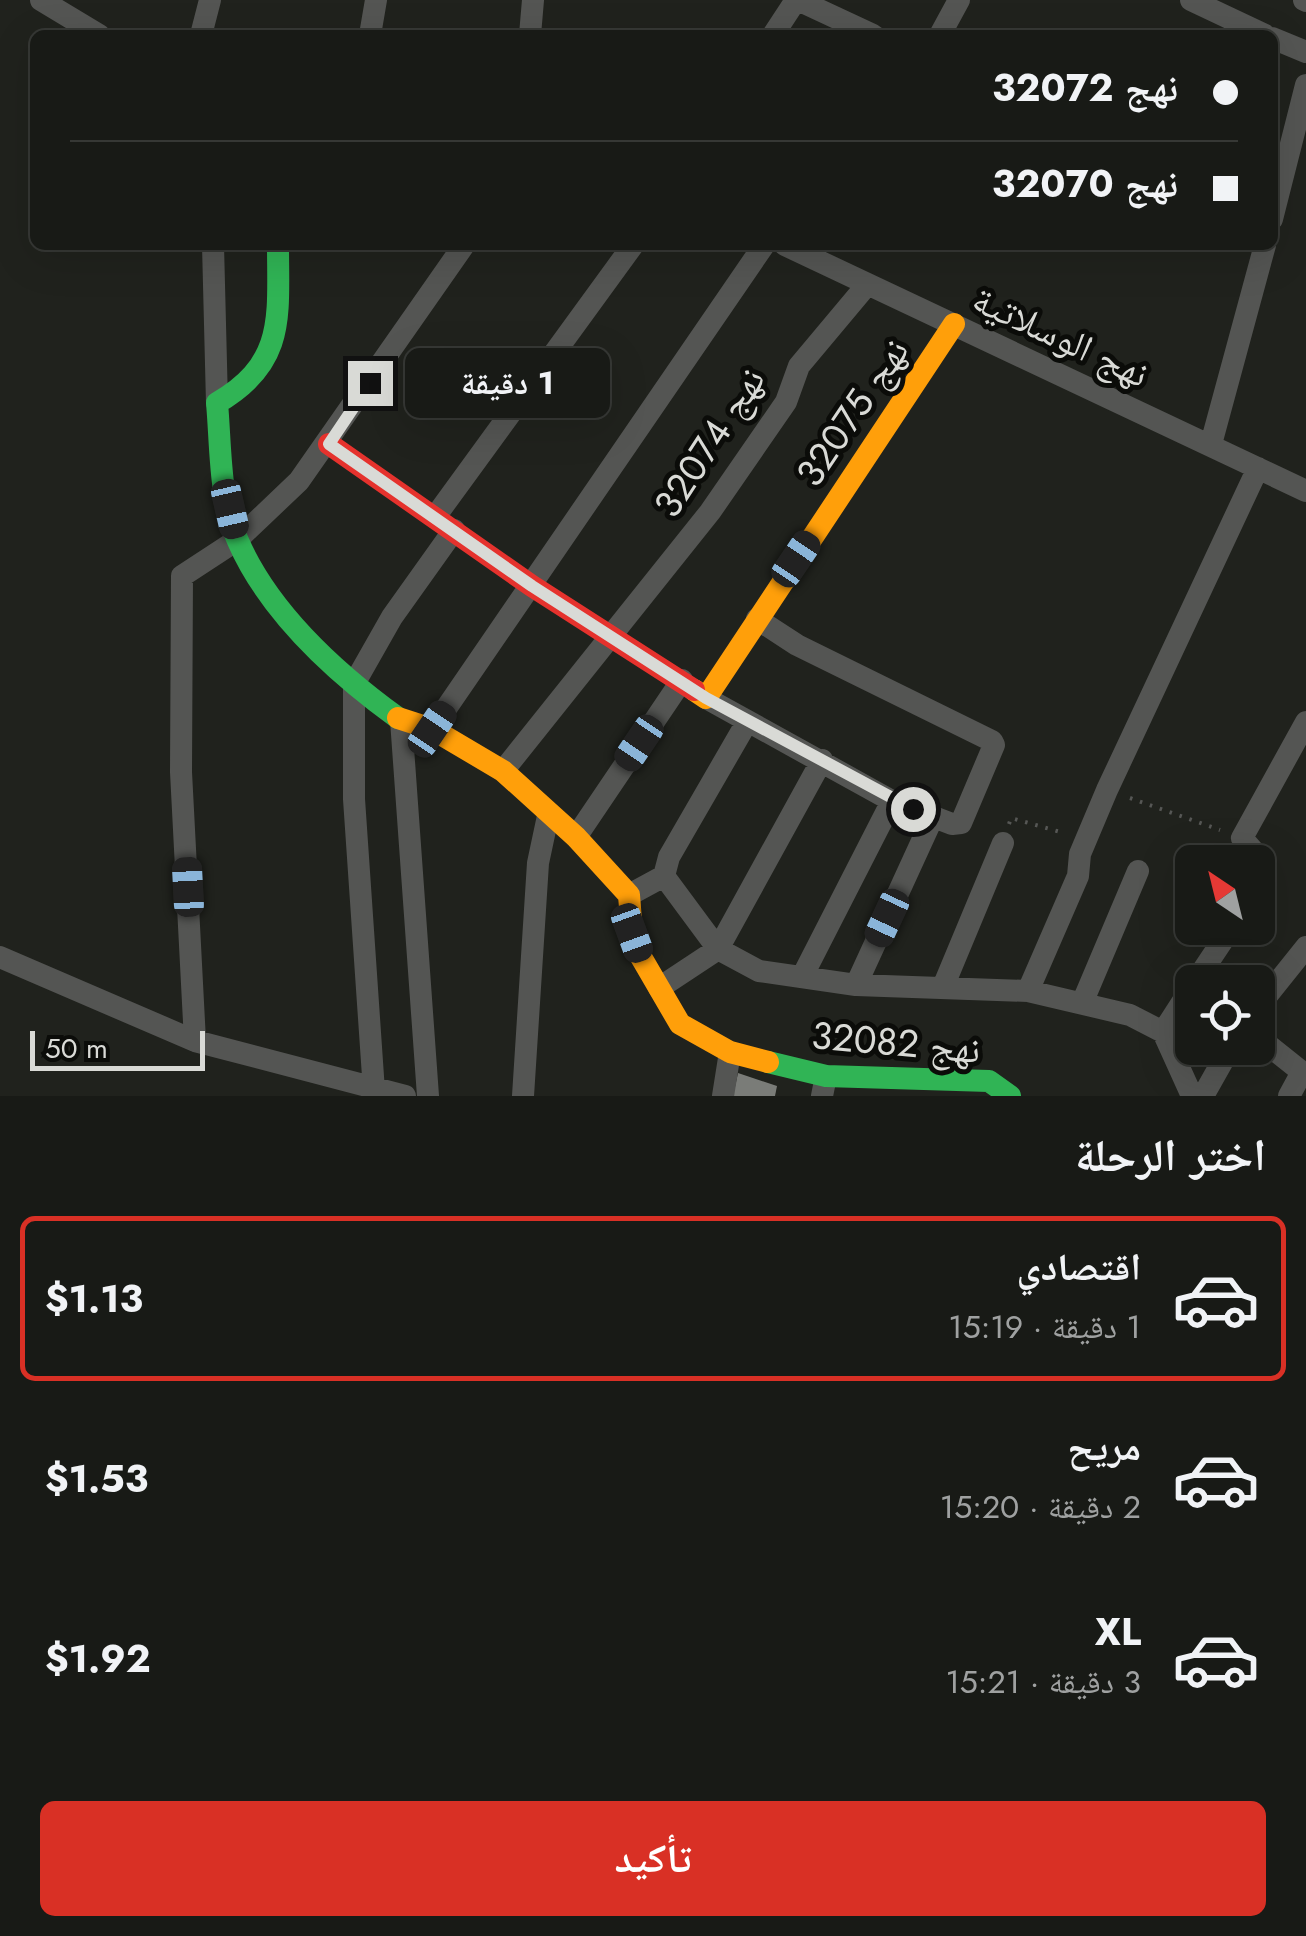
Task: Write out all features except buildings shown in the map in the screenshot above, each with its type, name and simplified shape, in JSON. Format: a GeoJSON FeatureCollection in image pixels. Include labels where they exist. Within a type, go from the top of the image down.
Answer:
{"type":"FeatureCollection","features":[{"type":"Feature","properties":{"kind":"street"},"geometry":{"type":"LineString","coordinates":[[41,0],[91,30]]}},
{"type":"Feature","properties":{"kind":"street"},"geometry":{"type":"LineString","coordinates":[[202,30],[210,0]]}},
{"type":"Feature","properties":{"kind":"street"},"geometry":{"type":"LineString","coordinates":[[371,30],[376,0]]}},
{"type":"Feature","properties":{"kind":"street"},"geometry":{"type":"LineString","coordinates":[[530,30],[532,0]]}},
{"type":"Feature","properties":{"kind":"street"},"geometry":{"type":"LineString","coordinates":[[776,30],[797,0],[861,30]]}},
{"type":"Feature","properties":{"kind":"street"},"geometry":{"type":"LineString","coordinates":[[943,30],[959,0]]}},
{"type":"Feature","properties":{"kind":"street"},"geometry":{"type":"LineString","coordinates":[[1191,0],[1255,30]]}},
{"type":"Feature","properties":{"kind":"street"},"geometry":{"type":"LineString","coordinates":[[1278,40],[1306,52]]}},
{"type":"Feature","properties":{"kind":"street"},"geometry":{"type":"LineString","coordinates":[[1278,196],[1304,96]]}},
{"type":"Feature","properties":{"kind":"street"},"geometry":{"type":"LineString","coordinates":[[213,250],[216,404],[223,478],[237,540],[279,606],[354,684],[400,720],[432,729],[503,771],[548,816],[576,837],[629,896],[664,876],[669,857],[747,722]]}},
{"type":"Feature","properties":{"kind":"street"},"geometry":{"type":"LineString","coordinates":[[216,404],[244,390],[269,362],[276,336],[278,250]]}},
{"type":"Feature","properties":{"kind":"street"},"geometry":{"type":"LineString","coordinates":[[196,1042],[182,772],[182,576],[237,540],[298,481],[329,444],[461,250]]}},
{"type":"Feature","properties":{"kind":"street"},"geometry":{"type":"LineString","coordinates":[[374,1091],[354,800],[354,684],[444,523],[630,250]]}},
{"type":"Feature","properties":{"kind":"street"},"geometry":{"type":"LineString","coordinates":[[432,729],[761,250]]}},
{"type":"Feature","properties":{"kind":"street"},"geometry":{"type":"LineString","coordinates":[[1211,444],[1264,250]]}},
{"type":"Feature","properties":{"kind":"street","name":"نهج الوسلاتية"},"geometry":{"type":"LineString","coordinates":[[829,254],[866,286],[1306,491]]}},
{"type":"Feature","properties":{"kind":"street","name":"نهج 32074"},"geometry":{"type":"LineString","coordinates":[[503,771],[710,512],[786,402],[799,366],[866,286]]}},
{"type":"Feature","properties":{"kind":"street","name":"نهج 32075"},"geometry":{"type":"LineString","coordinates":[[706,698],[954,324]]}},
{"type":"Feature","properties":{"kind":"street"},"geometry":{"type":"LineString","coordinates":[[329,444],[532,586],[706,698],[892,802],[962,823],[975,798],[992,741],[798,645],[756,619]]}},
{"type":"Feature","properties":{"kind":"street"},"geometry":{"type":"LineString","coordinates":[[1028,991],[1078,876],[1086,839],[1107,790],[1258,468]]}},
{"type":"Feature","properties":{"kind":"street"},"geometry":{"type":"LineString","coordinates":[[576,837],[682,680]]}},
{"type":"Feature","properties":{"kind":"street"},"geometry":{"type":"LineString","coordinates":[[400,720],[428,1096]]}},
{"type":"Feature","properties":{"kind":"street"},"geometry":{"type":"LineString","coordinates":[[1248,845],[1242,838],[1306,722]]}},
{"type":"Feature","properties":{"kind":"street"},"geometry":{"type":"LineString","coordinates":[[659,988],[718,948],[822,760]]}},
{"type":"Feature","properties":{"kind":"street"},"geometry":{"type":"LineString","coordinates":[[802,977],[892,802]]}},
{"type":"Feature","properties":{"kind":"street"},"geometry":{"type":"LineString","coordinates":[[523,1096],[538,863],[548,816]]}},
{"type":"Feature","properties":{"kind":"street"},"geometry":{"type":"LineString","coordinates":[[856,985],[933,816]]}},
{"type":"Feature","properties":{"kind":"street"},"geometry":{"type":"LineString","coordinates":[[943,987],[1003,843]]}},
{"type":"Feature","properties":{"kind":"street"},"geometry":{"type":"LineString","coordinates":[[1084,1001],[1138,871]]}},
{"type":"Feature","properties":{"kind":"street"},"geometry":{"type":"LineString","coordinates":[[664,876],[718,948],[759,971],[856,985],[1028,991],[1084,1001],[1130,1015],[1163,1032],[1187,1088]]}},
{"type":"Feature","properties":{"kind":"street","name":"نهج 32082"},"geometry":{"type":"LineString","coordinates":[[629,896],[632,933],[680,1024],[730,1052],[824,1086],[989,1081],[1010,1096]]}},
{"type":"Feature","properties":{"kind":"street"},"geometry":{"type":"LineString","coordinates":[[1275,986],[1306,947]]}},
{"type":"Feature","properties":{"kind":"street"},"geometry":{"type":"LineString","coordinates":[[0,957],[196,1042],[405,1096]]}},
{"type":"Feature","properties":{"kind":"street"},"geometry":{"type":"LineString","coordinates":[[1163,1032],[1175,1014]]}},
{"type":"Feature","properties":{"kind":"street"},"geometry":{"type":"LineString","coordinates":[[1275,1051],[1302,1072],[1289,1096]]}},
{"type":"Feature","properties":{"kind":"street"},"geometry":{"type":"LineString","coordinates":[[723,1096],[730,1052]]}},
{"type":"Feature","properties":{"kind":"street"},"geometry":{"type":"LineString","coordinates":[[1203,1096],[1220,1065]]}},
{"type":"Feature","properties":{"kind":"path"},"geometry":{"type":"LineString","coordinates":[[1107,790],[1242,838]]}},
{"type":"Feature","properties":{"kind":"path"},"geometry":{"type":"LineString","coordinates":[[1003,843],[1011,818],[1086,839]]}},
{"type":"Feature","properties":{"kind":"traffic: fast"},"geometry":{"type":"LineString","coordinates":[[278,250],[277,316],[267,354],[256,372],[217,403],[227,508],[251,567],[286,616],[328,661],[398,718]]}},
{"type":"Feature","properties":{"kind":"traffic: fast"},"geometry":{"type":"LineString","coordinates":[[768,1062],[826,1076],[989,1081],[1010,1096]]}},
{"type":"Feature","properties":{"kind":"traffic: slow"},"geometry":{"type":"LineString","coordinates":[[694,690],[706,698],[954,324]]}},
{"type":"Feature","properties":{"kind":"traffic: slow"},"geometry":{"type":"LineString","coordinates":[[398,718],[432,729],[503,771],[576,837],[629,895],[632,933],[641,957],[680,1024],[730,1052],[768,1062]]}},
{"type":"Feature","properties":{"kind":"traffic: jam"},"geometry":{"type":"LineString","coordinates":[[329,444],[532,586],[694,690]]}},
{"type":"Feature","properties":{"kind":"route"},"geometry":{"type":"LineString","coordinates":[[370,383],[329,444],[532,586],[706,698],[892,802],[913,809]]}}]}
